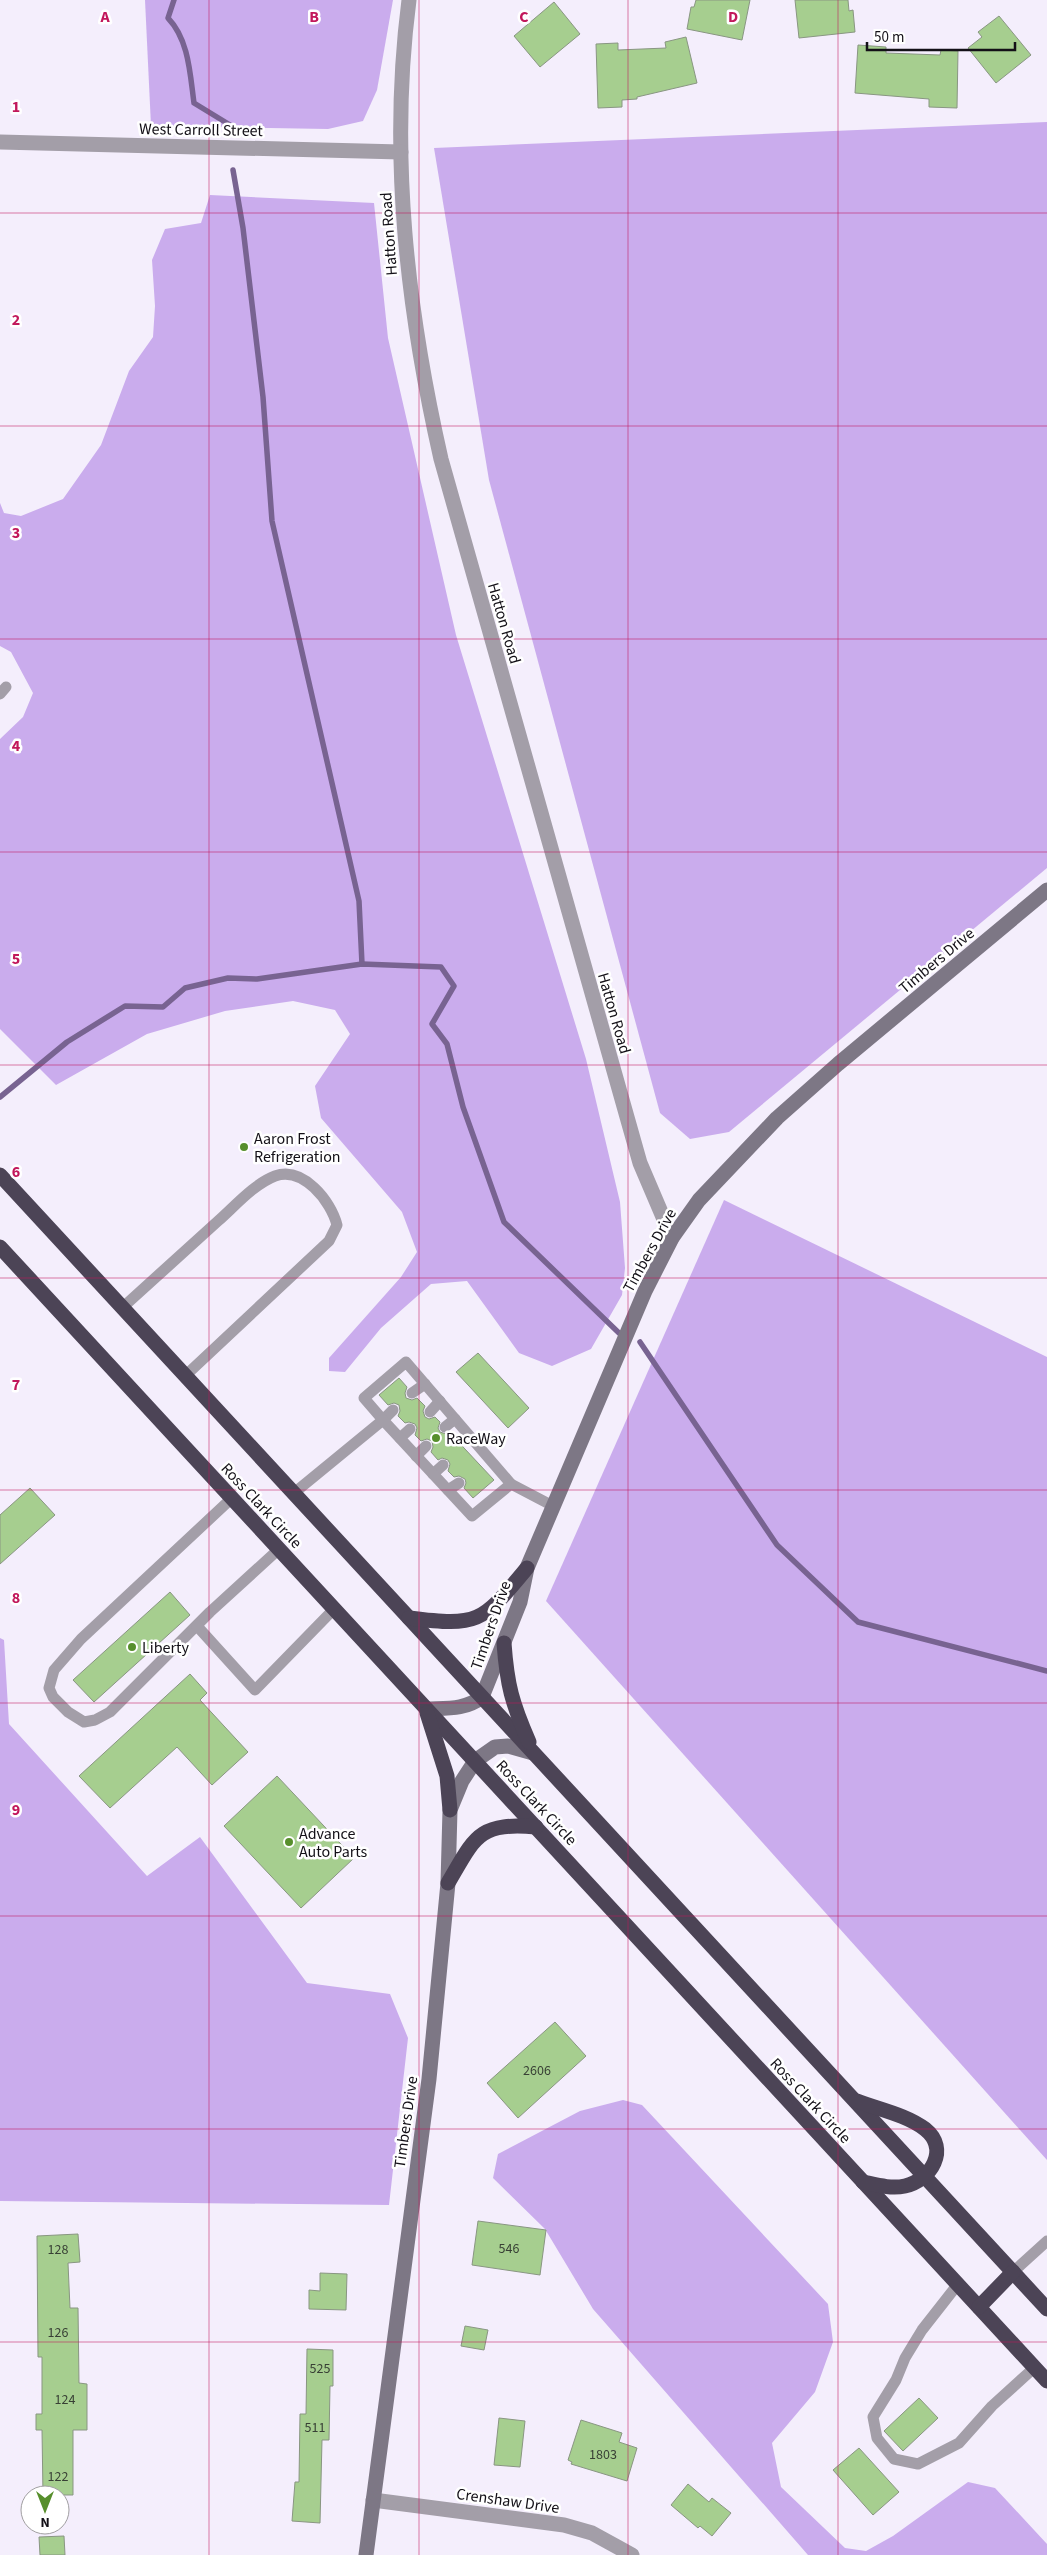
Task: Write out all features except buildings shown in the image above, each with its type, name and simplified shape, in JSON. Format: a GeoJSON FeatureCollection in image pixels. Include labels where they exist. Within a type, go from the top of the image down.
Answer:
{"type":"FeatureCollection","features":[{"type":"Feature","properties":{"kind":"highway","name":"Ross Clark Circle"},"geometry":{"type":"LineString","coordinates":[[0,1175],[1047,2309]]}},
{"type":"Feature","properties":{"kind":"highway","name":"Ross Clark Circle"},"geometry":{"type":"LineString","coordinates":[[0,1248],[1047,2381]]}},
{"type":"Feature","properties":{"kind":"highway"},"geometry":{"type":"LineString","coordinates":[[409,1618],[449,1623],[463,1622],[481,1616],[496,1605],[527,1568]]}},
{"type":"Feature","properties":{"kind":"highway"},"geometry":{"type":"LineString","coordinates":[[504,1643],[506,1676],[512,1703],[534,1753]]}},
{"type":"Feature","properties":{"kind":"highway"},"geometry":{"type":"LineString","coordinates":[[426,1709],[447,1776],[450,1810]]}},
{"type":"Feature","properties":{"kind":"highway"},"geometry":{"type":"LineString","coordinates":[[448,1883],[474,1839],[490,1829],[510,1825],[536,1827]]}},
{"type":"Feature","properties":{"kind":"highway"},"geometry":{"type":"LineString","coordinates":[[853,2099],[915,2123],[926,2130],[937,2149],[936,2161],[926,2177],[906,2186],[884,2187],[863,2182]]}},
{"type":"Feature","properties":{"kind":"highway"},"geometry":{"type":"LineString","coordinates":[[979,2307],[1013,2272]]}},
{"type":"Feature","properties":{"kind":"street","name":"Hatton Road"},"geometry":{"type":"LineString","coordinates":[[409,0],[404,55],[402,152],[404,228],[415,331],[441,459],[640,1163],[672,1238]]}},
{"type":"Feature","properties":{"kind":"street","name":"West Carroll Street"},"geometry":{"type":"LineString","coordinates":[[0,142],[402,152]]}},
{"type":"Feature","properties":{"kind":"street","name":"Timbers Drive"},"geometry":{"type":"LineString","coordinates":[[482,1697],[520,1602],[527,1568],[645,1291],[672,1238],[699,1200],[777,1118],[838,1064],[1047,890]]}},
{"type":"Feature","properties":{"kind":"street"},"geometry":{"type":"LineString","coordinates":[[426,1709],[458,1708],[472,1705],[482,1697]]}},
{"type":"Feature","properties":{"kind":"street","name":"Timbers Drive"},"geometry":{"type":"LineString","coordinates":[[366,2555],[429,2079],[448,1883],[450,1810],[462,1782],[475,1761],[496,1748],[508,1746],[534,1753]]}},
{"type":"Feature","properties":{"kind":"street","name":"Crenshaw Drive"},"geometry":{"type":"LineString","coordinates":[[373,2500],[564,2525],[592,2532],[632,2555]]}},
{"type":"Feature","properties":{"kind":"lane"},"geometry":{"type":"LineString","coordinates":[[122,1308],[230,1210],[275,1176],[294,1175],[303,1179],[325,1200],[334,1212],[337,1225],[329,1241],[185,1376]]}},
{"type":"Feature","properties":{"kind":"lane"},"geometry":{"type":"LineString","coordinates":[[511,1484],[472,1516],[364,1398],[406,1362],[472,1439],[485,1462],[511,1484],[553,1506]]}},
{"type":"Feature","properties":{"kind":"lane"},"geometry":{"type":"LineString","coordinates":[[412,1393],[425,1384]]}},
{"type":"Feature","properties":{"kind":"lane"},"geometry":{"type":"LineString","coordinates":[[430,1412],[440,1401]]}},
{"type":"Feature","properties":{"kind":"lane"},"geometry":{"type":"LineString","coordinates":[[294,1493],[393,1410]]}},
{"type":"Feature","properties":{"kind":"lane"},"geometry":{"type":"LineString","coordinates":[[445,1427],[455,1419]]}},
{"type":"Feature","properties":{"kind":"lane"},"geometry":{"type":"LineString","coordinates":[[400,1438],[410,1429]]}},
{"type":"Feature","properties":{"kind":"lane"},"geometry":{"type":"LineString","coordinates":[[463,1447],[472,1439]]}},
{"type":"Feature","properties":{"kind":"lane"},"geometry":{"type":"LineString","coordinates":[[416,1456],[426,1446]]}},
{"type":"Feature","properties":{"kind":"lane"},"geometry":{"type":"LineString","coordinates":[[433,1474],[443,1465]]}},
{"type":"Feature","properties":{"kind":"lane"},"geometry":{"type":"LineString","coordinates":[[448,1490],[459,1483]]}},
{"type":"Feature","properties":{"kind":"lane"},"geometry":{"type":"LineString","coordinates":[[232,1498],[81,1639],[54,1670],[50,1688],[53,1697],[68,1712],[84,1722],[95,1720],[110,1712],[197,1626],[279,1549]]}},
{"type":"Feature","properties":{"kind":"lane"},"geometry":{"type":"LineString","coordinates":[[197,1626],[255,1690],[334,1609]]}},
{"type":"Feature","properties":{"kind":"lane"},"geometry":{"type":"LineString","coordinates":[[1013,2272],[1047,2241]]}},
{"type":"Feature","properties":{"kind":"lane"},"geometry":{"type":"LineString","coordinates":[[958,2284],[922,2330],[896,2380],[873,2417],[876,2438],[894,2458],[918,2464],[959,2443],[992,2406],[1034,2368]]}},
{"type":"Feature","properties":{"kind":"shaded area"},"geometry":{"type":"Polygon","coordinates":[[[145,0],[393,0],[377,90],[363,121],[328,129],[151,126],[145,0]]]}},
{"type":"Feature","properties":{"kind":"shaded area"},"geometry":{"type":"Polygon","coordinates":[[[1047,122],[1047,868],[729,1132],[690,1139],[660,1113],[489,480],[434,148],[1047,122]]]}},
{"type":"Feature","properties":{"kind":"shaded area"},"geometry":{"type":"Polygon","coordinates":[[[210,195],[374,203],[388,338],[456,635],[586,1059],[620,1202],[625,1268],[622,1295],[591,1349],[552,1366],[519,1353],[467,1281],[431,1284],[381,1328],[345,1372],[329,1371],[329,1358],[401,1277],[417,1252],[402,1212],[321,1118],[315,1086],[350,1034],[335,1010],[293,1001],[225,1011],[147,1034],[56,1085],[0,1029],[0,739],[23,717],[33,693],[11,652],[0,646],[0,503],[4,513],[21,516],[63,499],[101,445],[129,371],[153,337],[155,306],[152,260],[165,229],[201,223],[210,195]]]}},
{"type":"Feature","properties":{"kind":"shaded area"},"geometry":{"type":"Polygon","coordinates":[[[724,1200],[1047,1357],[1047,2160],[546,1601],[724,1200]]]}},
{"type":"Feature","properties":{"kind":"shaded area"},"geometry":{"type":"Polygon","coordinates":[[[0,1638],[4,1640],[9,1724],[147,1876],[200,1837],[307,1983],[390,1994],[408,2038],[389,2205],[0,2201],[0,1638]]]}},
{"type":"Feature","properties":{"kind":"shaded area"},"geometry":{"type":"Polygon","coordinates":[[[623,2100],[642,2105],[828,2304],[833,2342],[815,2392],[772,2443],[781,2487],[845,2548],[866,2551],[893,2536],[968,2482],[995,2488],[1047,2544],[1047,2555],[808,2555],[593,2309],[545,2229],[493,2178],[498,2154],[580,2111],[623,2100]]]}},
{"type":"Feature","properties":{"kind":"waterway"},"geometry":{"type":"LineString","coordinates":[[174,0],[168,18],[180,36],[184,47],[190,69],[194,103],[230,125]]}},
{"type":"Feature","properties":{"kind":"waterway"},"geometry":{"type":"LineString","coordinates":[[233,170],[243,228],[263,397],[272,521],[359,901],[362,964]]}},
{"type":"Feature","properties":{"kind":"waterway"},"geometry":{"type":"LineString","coordinates":[[0,1097],[67,1042],[125,1006],[163,1007],[185,988],[228,978],[257,979],[362,964],[441,967],[454,986],[432,1024],[447,1044],[463,1107],[504,1222],[619,1333]]}},
{"type":"Feature","properties":{"kind":"waterway"},"geometry":{"type":"LineString","coordinates":[[640,1342],[777,1545],[858,1622],[1047,1671]]}},
{"type":"Feature","properties":{"kind":"place","name":"Aaron Frost Refrigeration"},"geometry":{"type":"Point","coordinates":[244,1147]}},
{"type":"Feature","properties":{"kind":"place","name":"RaceWay"},"geometry":{"type":"Point","coordinates":[436,1438]}},
{"type":"Feature","properties":{"kind":"place","name":"Liberty"},"geometry":{"type":"Point","coordinates":[132,1647]}},
{"type":"Feature","properties":{"kind":"place","name":"Advance Auto Parts"},"geometry":{"type":"Point","coordinates":[289,1842]}}]}
